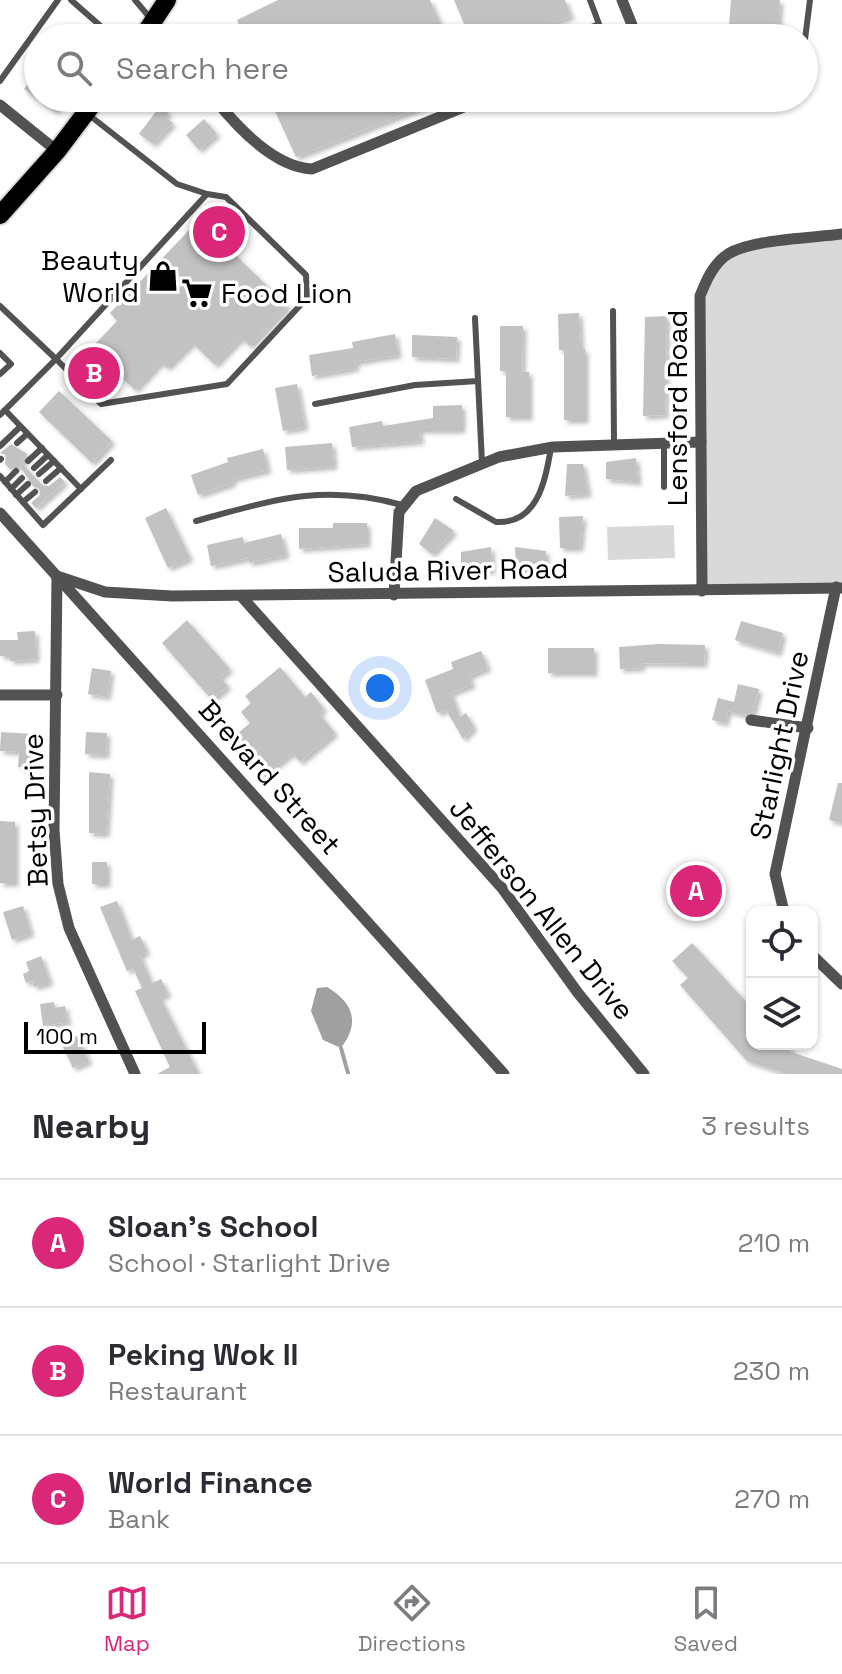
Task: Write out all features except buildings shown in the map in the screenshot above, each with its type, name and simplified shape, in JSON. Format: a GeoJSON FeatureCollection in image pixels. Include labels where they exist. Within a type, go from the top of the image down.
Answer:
{"type":"FeatureCollection","features":[{"type":"Feature","properties":{"kind":"main road"},"geometry":{"type":"LineString","coordinates":[[152,24],[167,0]]}},
{"type":"Feature","properties":{"kind":"main road"},"geometry":{"type":"LineString","coordinates":[[0,215],[57,151],[87,112]]}},
{"type":"Feature","properties":{"kind":"street"},"geometry":{"type":"LineString","coordinates":[[622,0],[632,24]]}},
{"type":"Feature","properties":{"kind":"street"},"geometry":{"type":"LineString","coordinates":[[0,105],[57,151]]}},
{"type":"Feature","properties":{"kind":"street"},"geometry":{"type":"LineString","coordinates":[[225,112],[233,122],[284,161],[296,168],[312,169],[450,112]]}},
{"type":"Feature","properties":{"kind":"street","name":"Lensford Road"},"geometry":{"type":"LineString","coordinates":[[702,591],[700,296],[710,272],[728,254],[757,246],[842,234]]}},
{"type":"Feature","properties":{"kind":"street"},"geometry":{"type":"LineString","coordinates":[[394,595],[395,544],[402,505],[416,491],[482,463],[551,448],[614,443],[701,442]]}},
{"type":"Feature","properties":{"kind":"street","name":"Brevard Street"},"geometry":{"type":"LineString","coordinates":[[0,513],[504,1074]]}},
{"type":"Feature","properties":{"kind":"street","name":"Saluda River Road"},"geometry":{"type":"LineString","coordinates":[[57,576],[105,592],[242,597],[839,587]]}},
{"type":"Feature","properties":{"kind":"street","name":"Betsy Drive"},"geometry":{"type":"LineString","coordinates":[[57,576],[54,830],[58,884],[69,928],[135,1074]]}},
{"type":"Feature","properties":{"kind":"street","name":"Starlight Drive"},"geometry":{"type":"LineString","coordinates":[[783,906],[775,874],[839,587]]}},
{"type":"Feature","properties":{"kind":"street","name":"Jefferson Allen Drive"},"geometry":{"type":"LineString","coordinates":[[242,597],[502,888],[578,993],[644,1074]]}},
{"type":"Feature","properties":{"kind":"street"},"geometry":{"type":"LineString","coordinates":[[0,695],[57,695]]}},
{"type":"Feature","properties":{"kind":"street"},"geometry":{"type":"LineString","coordinates":[[751,720],[808,728]]}},
{"type":"Feature","properties":{"kind":"street"},"geometry":{"type":"LineString","coordinates":[[818,961],[842,984]]}},
{"type":"Feature","properties":{"kind":"lane"},"geometry":{"type":"LineString","coordinates":[[41,24],[58,0]]}},
{"type":"Feature","properties":{"kind":"lane"},"geometry":{"type":"LineString","coordinates":[[71,0],[98,24]]}},
{"type":"Feature","properties":{"kind":"lane"},"geometry":{"type":"LineString","coordinates":[[135,0],[143,24]]}},
{"type":"Feature","properties":{"kind":"lane"},"geometry":{"type":"LineString","coordinates":[[590,0],[599,24]]}},
{"type":"Feature","properties":{"kind":"lane"},"geometry":{"type":"LineString","coordinates":[[807,24],[810,0]]}},
{"type":"Feature","properties":{"kind":"lane"},"geometry":{"type":"LineString","coordinates":[[0,81],[24,47]]}},
{"type":"Feature","properties":{"kind":"lane"},"geometry":{"type":"LineString","coordinates":[[0,306],[101,404],[227,384],[307,298],[306,275],[226,197],[177,184],[100,112]]}},
{"type":"Feature","properties":{"kind":"lane"},"geometry":{"type":"LineString","coordinates":[[81,489],[42,448],[2,413],[56,359],[207,194]]}},
{"type":"Feature","properties":{"kind":"lane"},"geometry":{"type":"LineString","coordinates":[[613,311],[614,443]]}},
{"type":"Feature","properties":{"kind":"lane"},"geometry":{"type":"LineString","coordinates":[[475,318],[482,463]]}},
{"type":"Feature","properties":{"kind":"lane"},"geometry":{"type":"LineString","coordinates":[[0,353],[11,364],[0,374]]}},
{"type":"Feature","properties":{"kind":"lane"},"geometry":{"type":"LineString","coordinates":[[315,404],[415,385],[478,381]]}},
{"type":"Feature","properties":{"kind":"lane"},"geometry":{"type":"LineString","coordinates":[[0,446],[20,427]]}},
{"type":"Feature","properties":{"kind":"lane"},"geometry":{"type":"LineString","coordinates":[[17,443],[27,434]]}},
{"type":"Feature","properties":{"kind":"lane"},"geometry":{"type":"LineString","coordinates":[[664,443],[664,487]]}},
{"type":"Feature","properties":{"kind":"lane"},"geometry":{"type":"LineString","coordinates":[[28,461],[42,448]]}},
{"type":"Feature","properties":{"kind":"lane"},"geometry":{"type":"LineString","coordinates":[[456,499],[496,522],[525,515],[537,500],[551,448]]}},
{"type":"Feature","properties":{"kind":"lane"},"geometry":{"type":"LineString","coordinates":[[34,468],[51,458]]}},
{"type":"Feature","properties":{"kind":"lane"},"geometry":{"type":"LineString","coordinates":[[39,474],[51,458]]}},
{"type":"Feature","properties":{"kind":"lane"},"geometry":{"type":"LineString","coordinates":[[16,471],[2,479],[43,525],[111,460]]}},
{"type":"Feature","properties":{"kind":"lane"},"geometry":{"type":"LineString","coordinates":[[46,481],[61,468]]}},
{"type":"Feature","properties":{"kind":"lane"},"geometry":{"type":"LineString","coordinates":[[14,492],[22,478]]}},
{"type":"Feature","properties":{"kind":"lane"},"geometry":{"type":"LineString","coordinates":[[14,492],[28,484]]}},
{"type":"Feature","properties":{"kind":"lane"},"geometry":{"type":"LineString","coordinates":[[23,502],[35,492]]}},
{"type":"Feature","properties":{"kind":"lane"},"geometry":{"type":"LineString","coordinates":[[196,521],[264,502],[328,492],[365,495],[402,505]]}},
{"type":"Feature","properties":{"kind":"shaded area"},"geometry":{"type":"Polygon","coordinates":[[[842,233],[842,588],[702,591],[700,296],[728,254],[842,233]]]}},
{"type":"Feature","properties":{"kind":"shaded area"},"geometry":{"type":"Polygon","coordinates":[[[674,525],[675,558],[608,560],[607,527],[674,525]]]}},
{"type":"Feature","properties":{"kind":"shaded area"},"geometry":{"type":"Polygon","coordinates":[[[327,987],[343,1000],[351,1014],[351,1030],[341,1048],[323,1040],[311,1011],[317,988],[327,987]]]}},
{"type":"Feature","properties":{"kind":"waterway"},"geometry":{"type":"LineString","coordinates":[[341,1048],[348,1073]]}},
{"type":"Feature","properties":{"kind":"place","name":"World Finance"},"geometry":{"type":"Point","coordinates":[219,232]}},
{"type":"Feature","properties":{"kind":"place","name":"Beauty World"},"geometry":{"type":"Point","coordinates":[163,276]}},
{"type":"Feature","properties":{"kind":"place","name":"Food Lion"},"geometry":{"type":"Point","coordinates":[197,293]}},
{"type":"Feature","properties":{"kind":"place","name":"Peking Wok II"},"geometry":{"type":"Point","coordinates":[94,373]}},
{"type":"Feature","properties":{"kind":"place","name":"Sloan's School"},"geometry":{"type":"Point","coordinates":[696,891]}}]}
